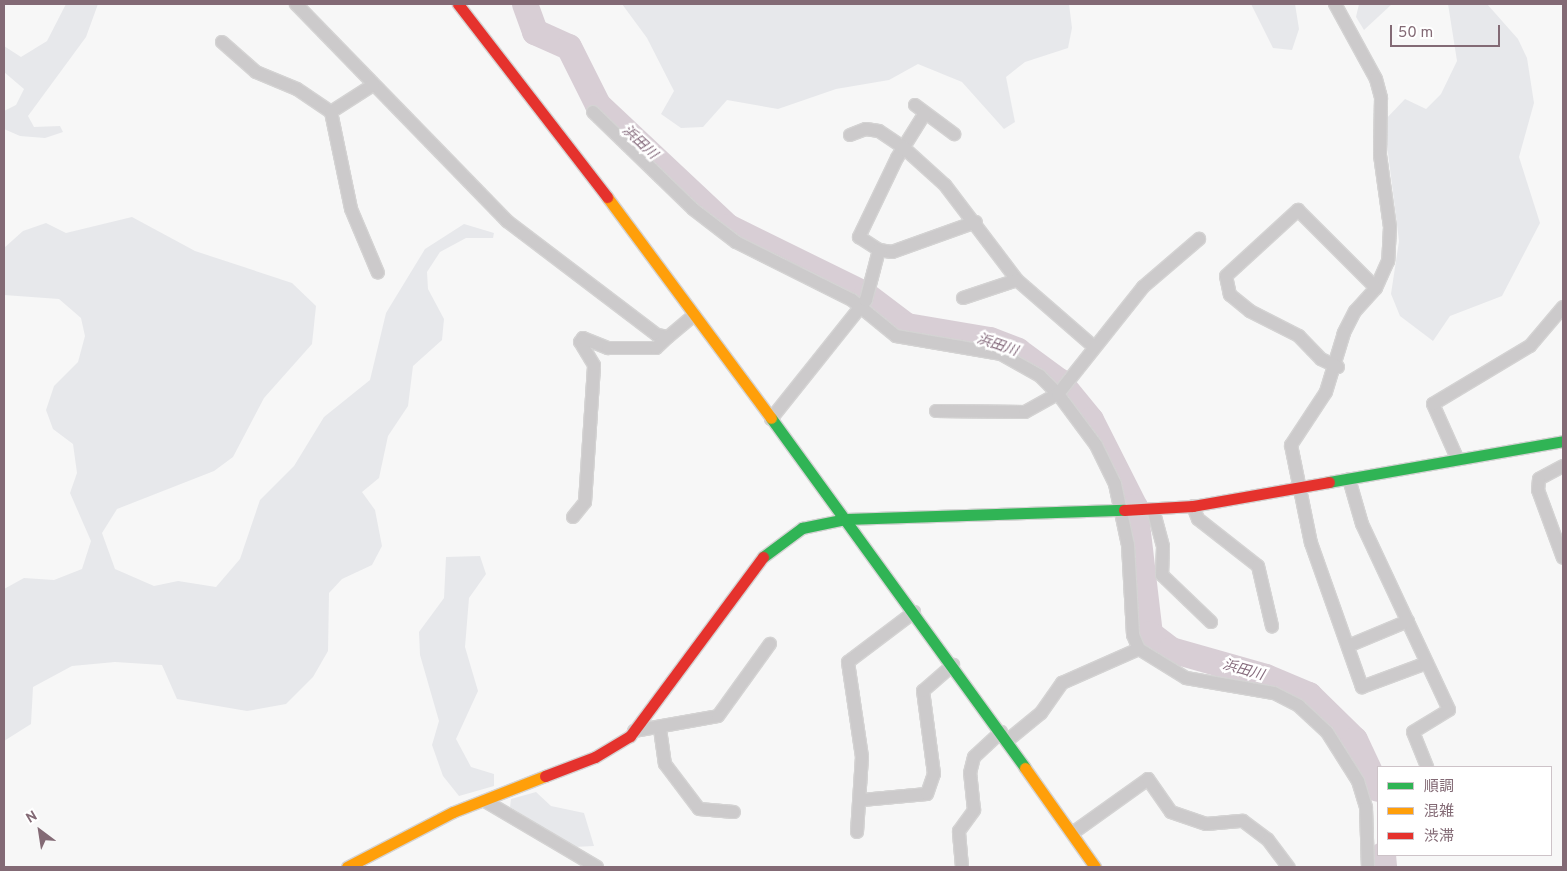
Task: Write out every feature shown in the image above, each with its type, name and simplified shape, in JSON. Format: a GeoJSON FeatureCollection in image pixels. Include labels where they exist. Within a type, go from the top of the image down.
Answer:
{"type":"FeatureCollection","features":[{"type":"Feature","properties":{"kind":"street"},"geometry":{"type":"LineString","coordinates":[[296,4],[507,222],[638,321],[668,337]]}},
{"type":"Feature","properties":{"kind":"street"},"geometry":{"type":"LineString","coordinates":[[458,4],[846,519],[1074,832],[1095,867]]}},
{"type":"Feature","properties":{"kind":"street"},"geometry":{"type":"LineString","coordinates":[[1335,4],[1376,79],[1381,98],[1380,155],[1390,226],[1388,261],[1376,288],[1355,311],[1344,333],[1338,367],[1291,445],[1298,488],[1311,543],[1362,687],[1427,662]]}},
{"type":"Feature","properties":{"kind":"street"},"geometry":{"type":"LineString","coordinates":[[222,42],[256,72],[297,89],[330,112],[351,209],[378,273]]}},
{"type":"Feature","properties":{"kind":"street"},"geometry":{"type":"LineString","coordinates":[[330,112],[373,85]]}},
{"type":"Feature","properties":{"kind":"street"},"geometry":{"type":"LineString","coordinates":[[915,105],[954,134]]}},
{"type":"Feature","properties":{"kind":"street"},"geometry":{"type":"LineString","coordinates":[[593,112],[714,228],[866,299],[896,336],[970,346],[1016,360],[1064,389],[1096,445],[1115,484],[1123,510],[1128,544],[1133,635],[1139,649],[1186,678],[1274,693],[1299,706],[1327,732],[1358,781],[1366,808],[1368,867]]}},
{"type":"Feature","properties":{"kind":"street"},"geometry":{"type":"LineString","coordinates":[[925,113],[904,148],[859,237],[879,250],[892,252],[976,222]]}},
{"type":"Feature","properties":{"kind":"street"},"geometry":{"type":"LineString","coordinates":[[850,135],[866,129],[879,132],[904,148],[976,222],[1017,280],[1093,346]]}},
{"type":"Feature","properties":{"kind":"street"},"geometry":{"type":"LineString","coordinates":[[1338,367],[1321,359],[1299,336],[1250,311],[1230,295],[1226,276],[1298,210],[1376,288]]}},
{"type":"Feature","properties":{"kind":"street"},"geometry":{"type":"LineString","coordinates":[[936,411],[1024,412],[1064,389],[1093,346],[1143,287],[1199,239]]}},
{"type":"Feature","properties":{"kind":"street"},"geometry":{"type":"LineString","coordinates":[[770,419],[866,299],[879,250]]}},
{"type":"Feature","properties":{"kind":"street"},"geometry":{"type":"LineString","coordinates":[[963,298],[1017,280]]}},
{"type":"Feature","properties":{"kind":"street"},"geometry":{"type":"LineString","coordinates":[[1457,458],[1433,404],[1530,346],[1563,307]]}},
{"type":"Feature","properties":{"kind":"street"},"geometry":{"type":"LineString","coordinates":[[573,517],[585,502],[594,365],[580,342],[583,338],[608,348],[656,348],[694,315]]}},
{"type":"Feature","properties":{"kind":"street"},"geometry":{"type":"LineString","coordinates":[[346,867],[485,800],[595,758],[634,731],[770,548],[802,528],[846,519],[1194,506],[1457,458],[1563,441]]}},
{"type":"Feature","properties":{"kind":"street"},"geometry":{"type":"LineString","coordinates":[[1563,466],[1539,479],[1538,490],[1563,558]]}},
{"type":"Feature","properties":{"kind":"street"},"geometry":{"type":"LineString","coordinates":[[1349,479],[1362,524],[1448,710],[1413,732],[1427,766]]}},
{"type":"Feature","properties":{"kind":"street"},"geometry":{"type":"LineString","coordinates":[[1194,506],[1198,519],[1258,566],[1272,626]]}},
{"type":"Feature","properties":{"kind":"street"},"geometry":{"type":"LineString","coordinates":[[1150,509],[1163,547],[1162,575],[1211,622]]}},
{"type":"Feature","properties":{"kind":"street"},"geometry":{"type":"LineString","coordinates":[[857,832],[862,800],[862,757],[848,662],[914,612]]}},
{"type":"Feature","properties":{"kind":"street"},"geometry":{"type":"LineString","coordinates":[[1348,646],[1408,621]]}},
{"type":"Feature","properties":{"kind":"street"},"geometry":{"type":"LineString","coordinates":[[634,731],[660,729],[718,716],[770,644]]}},
{"type":"Feature","properties":{"kind":"street"},"geometry":{"type":"LineString","coordinates":[[962,867],[959,831],[974,810],[970,773],[974,757],[1041,713],[1062,683],[1139,649]]}},
{"type":"Feature","properties":{"kind":"street"},"geometry":{"type":"LineString","coordinates":[[862,800],[927,794],[934,774],[923,691],[953,665]]}},
{"type":"Feature","properties":{"kind":"street"},"geometry":{"type":"LineString","coordinates":[[660,729],[665,764],[700,809],[734,812]]}},
{"type":"Feature","properties":{"kind":"street"},"geometry":{"type":"LineString","coordinates":[[1074,832],[1148,779],[1171,812],[1206,824],[1243,821],[1268,840],[1288,867]]}},
{"type":"Feature","properties":{"kind":"street"},"geometry":{"type":"LineString","coordinates":[[485,800],[596,867]]}},
{"type":"Feature","properties":{"kind":"shaded area"},"geometry":{"type":"Polygon","coordinates":[[[66,4],[98,4],[86,37],[28,116],[34,127],[60,126],[63,132],[45,138],[20,136],[4,129],[4,111],[16,105],[24,89],[4,72],[4,46],[21,57],[47,41],[66,4]]]}},
{"type":"Feature","properties":{"kind":"shaded area"},"geometry":{"type":"Polygon","coordinates":[[[622,4],[1069,4],[1072,28],[1068,48],[1025,62],[1006,77],[1015,122],[1004,129],[962,82],[918,64],[889,80],[836,89],[778,109],[727,100],[703,127],[681,128],[661,114],[674,91],[647,38],[622,4]]]}},
{"type":"Feature","properties":{"kind":"shaded area"},"geometry":{"type":"Polygon","coordinates":[[[1251,4],[1295,4],[1299,29],[1292,50],[1273,48],[1251,4]]]}},
{"type":"Feature","properties":{"kind":"shaded area"},"geometry":{"type":"Polygon","coordinates":[[[1359,4],[1392,4],[1364,30],[1356,17],[1359,4]]]}},
{"type":"Feature","properties":{"kind":"shaded area"},"geometry":{"type":"Polygon","coordinates":[[[1448,4],[1487,4],[1518,39],[1527,58],[1534,103],[1519,157],[1540,223],[1502,296],[1450,316],[1433,341],[1400,316],[1391,294],[1399,241],[1384,121],[1405,99],[1426,109],[1441,94],[1457,61],[1448,4]]]}},
{"type":"Feature","properties":{"kind":"shaded area"},"geometry":{"type":"Polygon","coordinates":[[[132,217],[195,251],[292,283],[316,306],[312,344],[264,398],[233,457],[214,471],[117,509],[102,533],[115,569],[154,586],[178,581],[216,587],[240,559],[260,500],[294,466],[324,417],[370,380],[386,313],[425,249],[464,224],[494,233],[493,238],[466,238],[440,252],[427,272],[428,289],[444,319],[442,340],[413,366],[408,406],[388,436],[379,478],[362,492],[375,510],[382,546],[372,565],[342,579],[329,593],[328,651],[313,677],[286,704],[247,711],[177,699],[162,665],[115,662],[72,666],[33,687],[31,724],[4,741],[4,589],[24,578],[54,580],[82,569],[91,541],[70,493],[77,473],[73,444],[53,429],[46,410],[54,386],[78,362],[85,336],[81,318],[59,299],[4,295],[4,248],[23,231],[46,223],[66,233],[132,217]]]}},
{"type":"Feature","properties":{"kind":"shaded area"},"geometry":{"type":"Polygon","coordinates":[[[480,556],[486,574],[469,598],[465,647],[478,691],[456,739],[471,767],[494,774],[494,786],[459,796],[443,776],[432,745],[439,721],[420,655],[419,632],[444,598],[446,557],[480,556]]]}},
{"type":"Feature","properties":{"kind":"shaded area"},"geometry":{"type":"Polygon","coordinates":[[[536,792],[551,806],[584,813],[594,846],[574,847],[510,807],[511,799],[536,792]]]}},
{"type":"Feature","properties":{"kind":"waterway","name":"浜田川"},"geometry":{"type":"LineString","coordinates":[[525,4],[535,32],[569,47],[598,105],[728,227],[866,295],[907,326],[990,340],[1018,351],[1059,381],[1091,420],[1135,507],[1150,634],[1171,650],[1266,677],[1309,695],[1355,740],[1377,787]]}},
{"type":"Feature","properties":{"kind":"waterway","name":"浜田川"},"geometry":{"type":"LineString","coordinates":[[1383,856],[1384,867]]}},
{"type":"Feature","properties":{"kind":"traffic: fast"},"geometry":{"type":"LineString","coordinates":[[771,418],[1025,768]]}},
{"type":"Feature","properties":{"kind":"traffic: fast"},"geometry":{"type":"LineString","coordinates":[[1329,482],[1563,441]]}},
{"type":"Feature","properties":{"kind":"traffic: fast"},"geometry":{"type":"LineString","coordinates":[[763,557],[802,528],[846,519],[1124,510]]}},
{"type":"Feature","properties":{"kind":"traffic: slow"},"geometry":{"type":"LineString","coordinates":[[607,197],[771,418]]}},
{"type":"Feature","properties":{"kind":"traffic: slow"},"geometry":{"type":"LineString","coordinates":[[1025,768],[1095,867]]}},
{"type":"Feature","properties":{"kind":"traffic: slow"},"geometry":{"type":"LineString","coordinates":[[347,867],[453,812],[545,776]]}},
{"type":"Feature","properties":{"kind":"traffic: jam"},"geometry":{"type":"LineString","coordinates":[[458,4],[607,197]]}},
{"type":"Feature","properties":{"kind":"traffic: jam"},"geometry":{"type":"LineString","coordinates":[[1124,510],[1193,506],[1329,482]]}},
{"type":"Feature","properties":{"kind":"traffic: jam"},"geometry":{"type":"LineString","coordinates":[[545,776],[595,757],[630,736],[763,557]]}}]}
